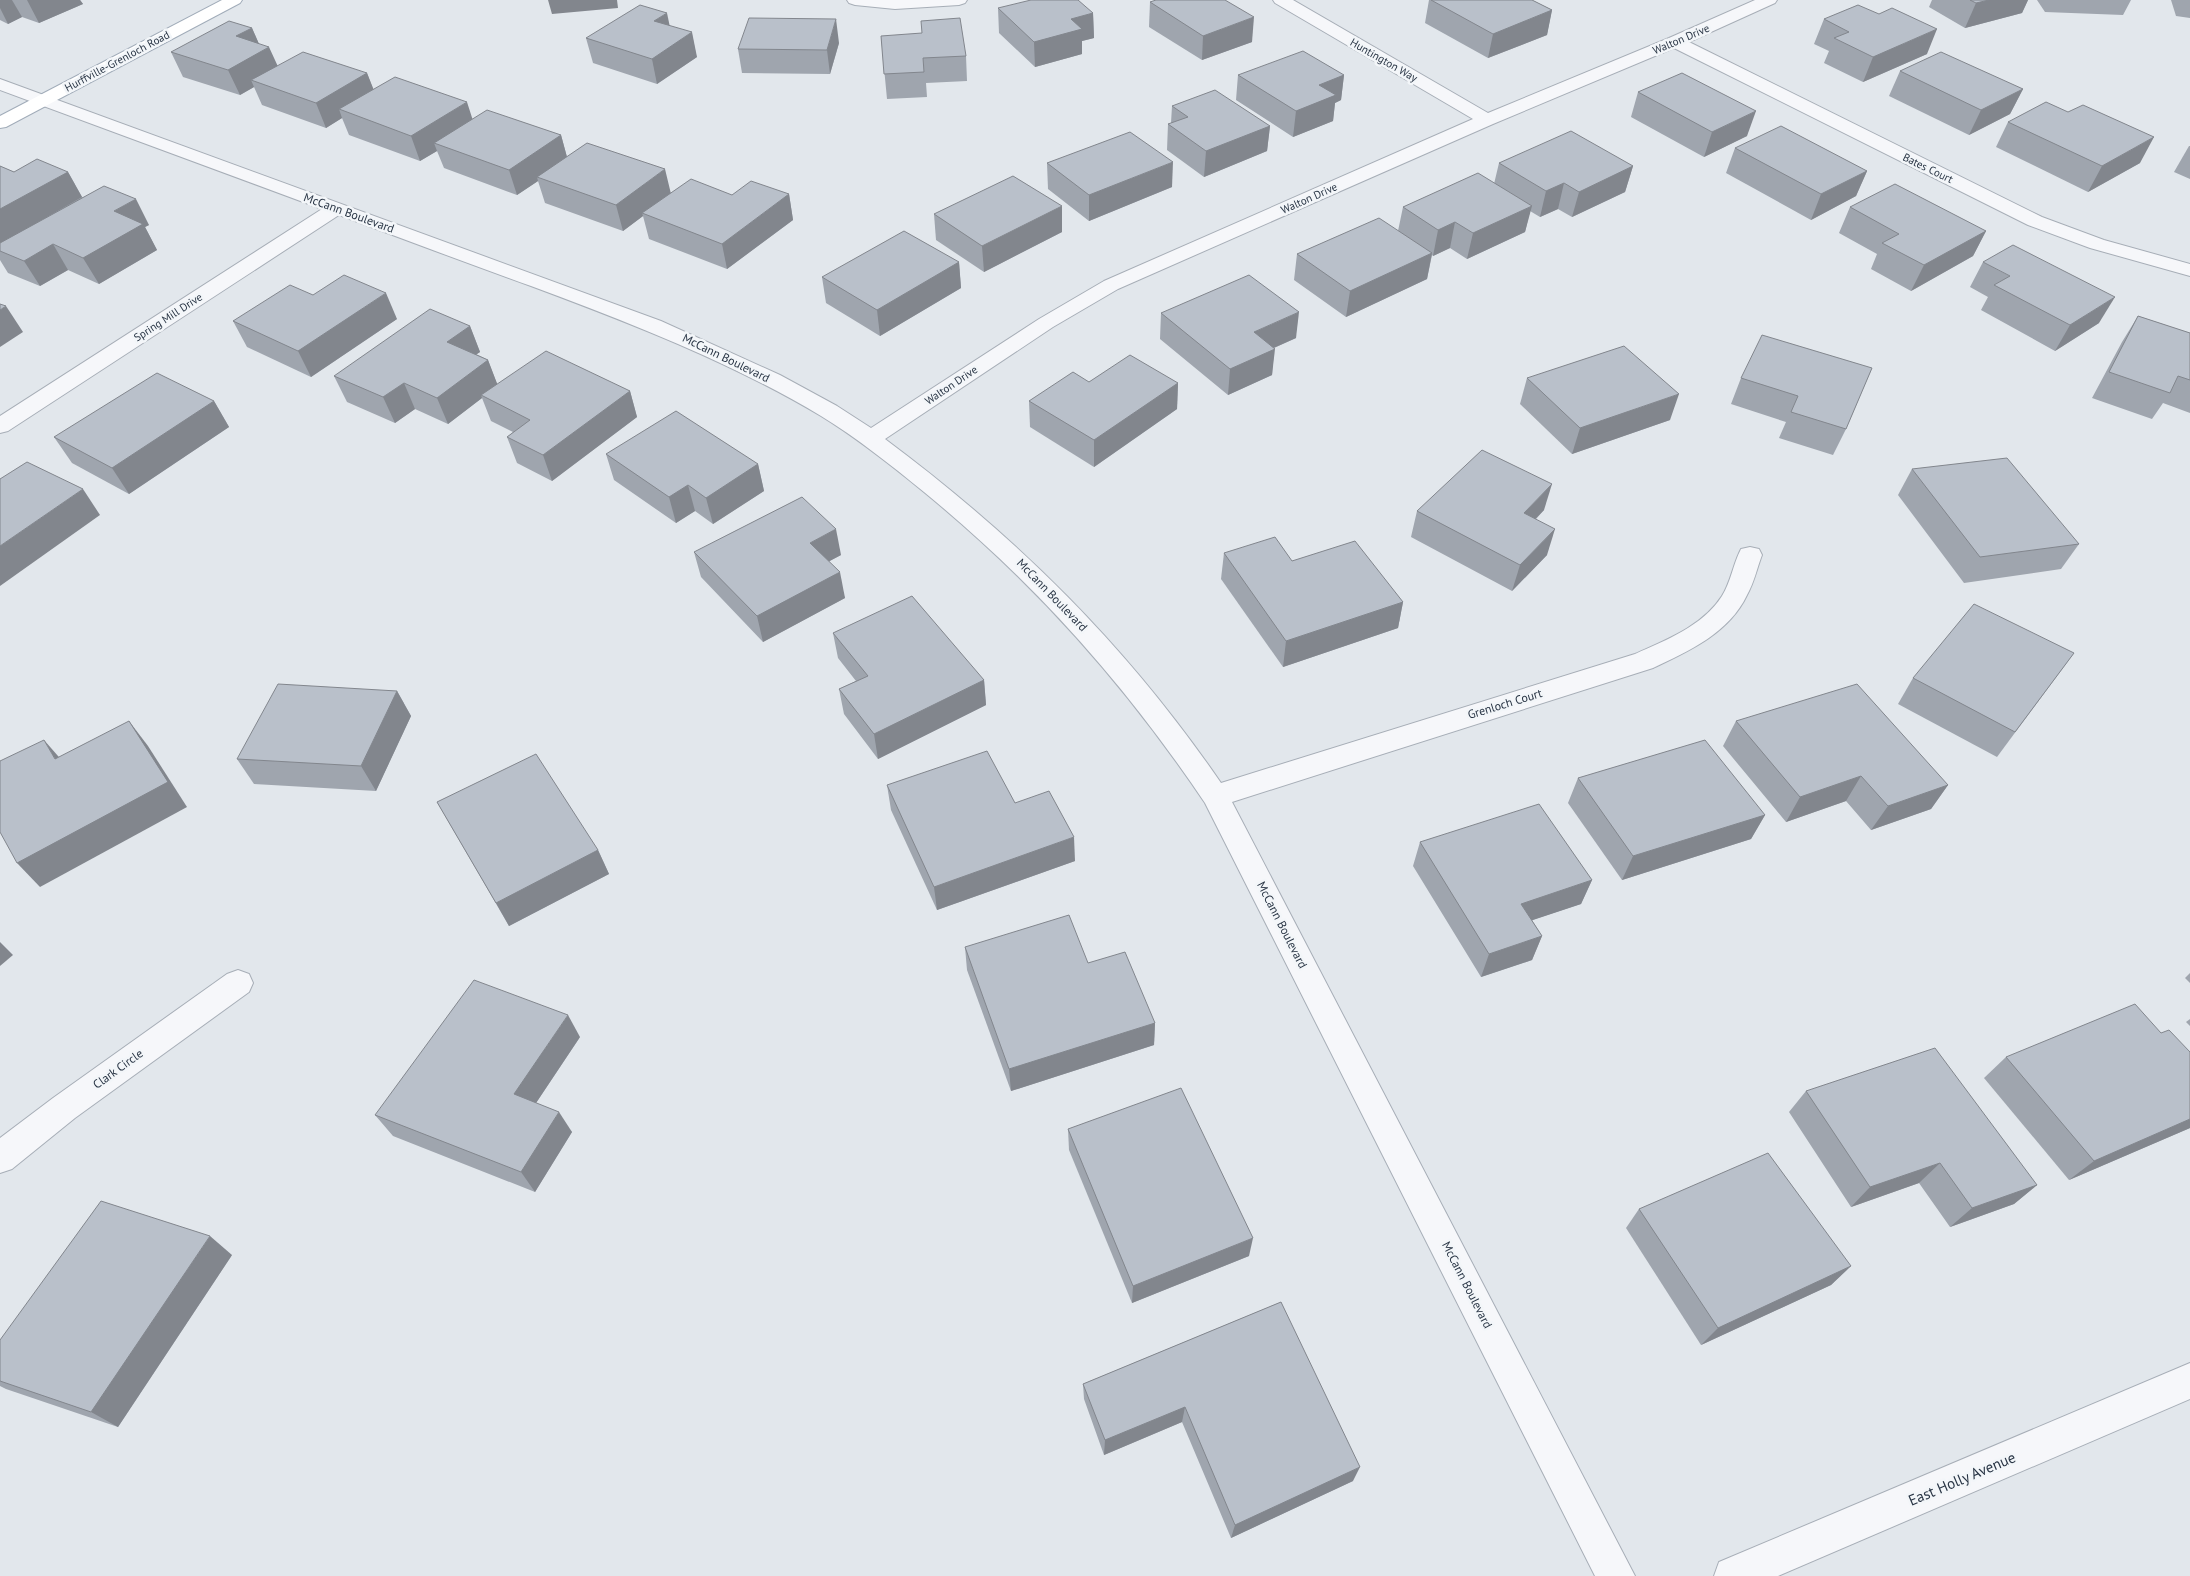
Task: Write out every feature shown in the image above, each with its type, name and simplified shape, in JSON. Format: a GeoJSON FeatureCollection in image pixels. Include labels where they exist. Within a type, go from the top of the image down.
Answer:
{"type":"FeatureCollection","features":[{"type":"Feature","properties":{"kind":"main road","name":"Hurffville-Grenloch Road"},"geometry":{"type":"LineString","coordinates":[[0,122],[234,0]]}},
{"type":"Feature","properties":{"kind":"street"},"geometry":{"type":"LineString","coordinates":[[855,0],[895,4],[959,0]]}},
{"type":"Feature","properties":{"kind":"street","name":"Huntington Way"},"geometry":{"type":"LineString","coordinates":[[1281,0],[1487,120]]}},
{"type":"Feature","properties":{"kind":"street","name":"Walton Drive"},"geometry":{"type":"LineString","coordinates":[[871,438],[1046,323],[1111,285],[1487,120],[1675,42],[1769,0]]}},
{"type":"Feature","properties":{"kind":"street","name":"Bates Court"},"geometry":{"type":"LineString","coordinates":[[1675,42],[2028,218],[2097,244],[2190,270]]}},
{"type":"Feature","properties":{"kind":"street","name":"McCann Boulevard"},"geometry":{"type":"LineString","coordinates":[[0,84],[41,101],[602,305],[682,337],[784,386],[829,411],[871,438],[953,502],[1010,553],[1061,602],[1147,698],[1182,745],[1215,796],[1616,1576]]}},
{"type":"Feature","properties":{"kind":"street","name":"Spring Mill Drive"},"geometry":{"type":"LineString","coordinates":[[0,426],[337,208]]}},
{"type":"Feature","properties":{"kind":"street","name":"Grenloch Court"},"geometry":{"type":"LineString","coordinates":[[1215,796],[1644,661],[1676,647],[1708,628],[1732,601],[1750,555]]}},
{"type":"Feature","properties":{"kind":"street","name":"Clark Circle"},"geometry":{"type":"LineString","coordinates":[[0,1158],[64,1108],[238,983]]}},
{"type":"Feature","properties":{"kind":"street","name":"East Holly Avenue"},"geometry":{"type":"LineString","coordinates":[[1733,1576],[2070,1434],[2190,1380]]}},
{"type":"Feature","properties":{"kind":"building"},"geometry":{"type":"Polygon","coordinates":[[[1031,0],[1078,0],[1093,13],[1071,19],[1082,29],[1034,42],[998,8],[1031,0]]]}},
{"type":"Feature","properties":{"kind":"building"},"geometry":{"type":"Polygon","coordinates":[[[1156,0],[1225,0],[1254,17],[1203,36],[1150,2],[1156,0]]]}},
{"type":"Feature","properties":{"kind":"building"},"geometry":{"type":"Polygon","coordinates":[[[1431,0],[1532,0],[1552,10],[1493,34],[1431,0]]]}},
{"type":"Feature","properties":{"kind":"building"},"geometry":{"type":"Polygon","coordinates":[[[1970,0],[1989,0],[1976,3],[1970,0]]]}},
{"type":"Feature","properties":{"kind":"building"},"geometry":{"type":"Polygon","coordinates":[[[640,5],[667,13],[654,21],[692,32],[652,59],[586,38],[640,5]]]}},
{"type":"Feature","properties":{"kind":"building"},"geometry":{"type":"Polygon","coordinates":[[[1858,5],[1879,14],[1892,8],[1937,29],[1873,57],[1834,38],[1849,32],[1824,19],[1858,5]]]}},
{"type":"Feature","properties":{"kind":"building"},"geometry":{"type":"Polygon","coordinates":[[[749,18],[836,19],[827,50],[738,49],[749,18]]]}},
{"type":"Feature","properties":{"kind":"building"},"geometry":{"type":"Polygon","coordinates":[[[960,18],[966,56],[923,58],[924,72],[884,74],[881,36],[922,33],[921,21],[960,18]]]}},
{"type":"Feature","properties":{"kind":"building"},"geometry":{"type":"Polygon","coordinates":[[[229,21],[252,28],[236,36],[269,47],[228,70],[171,52],[229,21]]]}},
{"type":"Feature","properties":{"kind":"building"},"geometry":{"type":"Polygon","coordinates":[[[1303,51],[1344,75],[1319,85],[1336,95],[1296,111],[1238,75],[1303,51]]]}},
{"type":"Feature","properties":{"kind":"building"},"geometry":{"type":"Polygon","coordinates":[[[303,52],[367,73],[316,103],[251,80],[303,52]]]}},
{"type":"Feature","properties":{"kind":"building"},"geometry":{"type":"Polygon","coordinates":[[[1941,52],[2023,89],[1981,110],[1900,71],[1941,52]]]}},
{"type":"Feature","properties":{"kind":"building"},"geometry":{"type":"Polygon","coordinates":[[[1682,73],[1756,111],[1712,132],[1638,92],[1682,73]]]}},
{"type":"Feature","properties":{"kind":"building"},"geometry":{"type":"Polygon","coordinates":[[[395,77],[467,102],[411,136],[339,109],[395,77]]]}},
{"type":"Feature","properties":{"kind":"building"},"geometry":{"type":"Polygon","coordinates":[[[1215,90],[1270,126],[1206,151],[1168,124],[1188,117],[1172,106],[1215,90]]]}},
{"type":"Feature","properties":{"kind":"building"},"geometry":{"type":"Polygon","coordinates":[[[2046,102],[2068,112],[2083,105],[2154,137],[2102,166],[2008,122],[2046,102]]]}},
{"type":"Feature","properties":{"kind":"building"},"geometry":{"type":"Polygon","coordinates":[[[487,110],[561,135],[509,170],[434,143],[487,110]]]}},
{"type":"Feature","properties":{"kind":"building"},"geometry":{"type":"Polygon","coordinates":[[[1781,126],[1867,171],[1821,194],[1735,148],[1781,126]]]}},
{"type":"Feature","properties":{"kind":"building"},"geometry":{"type":"Polygon","coordinates":[[[1571,131],[1633,166],[1579,192],[1564,183],[1546,191],[1499,163],[1571,131]]]}},
{"type":"Feature","properties":{"kind":"building"},"geometry":{"type":"Polygon","coordinates":[[[1130,132],[1173,162],[1089,195],[1047,163],[1130,132]]]}},
{"type":"Feature","properties":{"kind":"building"},"geometry":{"type":"Polygon","coordinates":[[[587,143],[665,169],[616,205],[537,177],[587,143]]]}},
{"type":"Feature","properties":{"kind":"building"},"geometry":{"type":"Polygon","coordinates":[[[37,159],[68,172],[0,209],[0,166],[14,172],[37,159]]]}},
{"type":"Feature","properties":{"kind":"building"},"geometry":{"type":"Polygon","coordinates":[[[1478,173],[1532,206],[1473,233],[1455,222],[1438,230],[1403,207],[1478,173]]]}},
{"type":"Feature","properties":{"kind":"building"},"geometry":{"type":"Polygon","coordinates":[[[1013,176],[1062,206],[982,246],[934,214],[1013,176]]]}},
{"type":"Feature","properties":{"kind":"building"},"geometry":{"type":"Polygon","coordinates":[[[691,179],[732,195],[751,181],[789,194],[722,244],[642,213],[691,179]]]}},
{"type":"Feature","properties":{"kind":"building"},"geometry":{"type":"Polygon","coordinates":[[[1895,184],[1986,231],[1924,265],[1882,243],[1899,234],[1850,207],[1895,184]]]}},
{"type":"Feature","properties":{"kind":"building"},"geometry":{"type":"Polygon","coordinates":[[[104,186],[136,199],[114,211],[143,224],[83,258],[53,244],[24,261],[0,251],[0,243],[104,186]]]}},
{"type":"Feature","properties":{"kind":"building"},"geometry":{"type":"Polygon","coordinates":[[[1379,218],[1432,253],[1350,291],[1297,254],[1379,218]]]}},
{"type":"Feature","properties":{"kind":"building"},"geometry":{"type":"Polygon","coordinates":[[[904,231],[959,262],[877,310],[822,277],[904,231]]]}},
{"type":"Feature","properties":{"kind":"building"},"geometry":{"type":"Polygon","coordinates":[[[2013,245],[2115,297],[2070,325],[1994,285],[2010,276],[1983,262],[2013,245]]]}},
{"type":"Feature","properties":{"kind":"building"},"geometry":{"type":"Polygon","coordinates":[[[344,275],[386,293],[298,351],[233,321],[290,285],[313,295],[344,275]]]}},
{"type":"Feature","properties":{"kind":"building"},"geometry":{"type":"Polygon","coordinates":[[[1249,275],[1299,312],[1254,332],[1275,349],[1230,369],[1161,313],[1249,275]]]}},
{"type":"Feature","properties":{"kind":"building"},"geometry":{"type":"Polygon","coordinates":[[[0,304],[6,306],[0,310],[0,304]]]}},
{"type":"Feature","properties":{"kind":"building"},"geometry":{"type":"Polygon","coordinates":[[[430,309],[470,326],[447,342],[488,360],[437,398],[404,383],[383,397],[334,376],[430,309]]]}},
{"type":"Feature","properties":{"kind":"building"},"geometry":{"type":"Polygon","coordinates":[[[2138,316],[2190,333],[2190,380],[2178,376],[2170,393],[2109,372],[2138,316]]]}},
{"type":"Feature","properties":{"kind":"building"},"geometry":{"type":"Polygon","coordinates":[[[1762,335],[1872,368],[1846,429],[1791,412],[1798,396],[1741,378],[1762,335]]]}},
{"type":"Feature","properties":{"kind":"building"},"geometry":{"type":"Polygon","coordinates":[[[1624,346],[1679,394],[1580,428],[1527,378],[1624,346]]]}},
{"type":"Feature","properties":{"kind":"building"},"geometry":{"type":"Polygon","coordinates":[[[546,351],[630,391],[543,455],[507,437],[530,420],[481,395],[546,351]]]}},
{"type":"Feature","properties":{"kind":"building"},"geometry":{"type":"Polygon","coordinates":[[[1130,355],[1178,383],[1094,440],[1029,401],[1073,372],[1089,382],[1130,355]]]}},
{"type":"Feature","properties":{"kind":"building"},"geometry":{"type":"Polygon","coordinates":[[[157,373],[214,401],[112,468],[54,437],[157,373]]]}},
{"type":"Feature","properties":{"kind":"building"},"geometry":{"type":"Polygon","coordinates":[[[676,411],[758,464],[706,498],[688,485],[669,497],[606,454],[676,411]]]}},
{"type":"Feature","properties":{"kind":"building"},"geometry":{"type":"Polygon","coordinates":[[[1482,450],[1552,484],[1524,513],[1555,529],[1520,565],[1417,511],[1482,450]]]}},
{"type":"Feature","properties":{"kind":"building"},"geometry":{"type":"Polygon","coordinates":[[[2007,458],[2079,544],[1980,557],[1912,469],[2007,458]]]}},
{"type":"Feature","properties":{"kind":"building"},"geometry":{"type":"Polygon","coordinates":[[[27,462],[83,489],[0,546],[0,479],[27,462]]]}},
{"type":"Feature","properties":{"kind":"building"},"geometry":{"type":"Polygon","coordinates":[[[802,497],[836,529],[810,543],[840,572],[757,616],[694,552],[802,497]]]}},
{"type":"Feature","properties":{"kind":"building"},"geometry":{"type":"Polygon","coordinates":[[[1275,537],[1292,561],[1355,541],[1403,602],[1286,641],[1224,553],[1275,537]]]}},
{"type":"Feature","properties":{"kind":"building"},"geometry":{"type":"Polygon","coordinates":[[[912,596],[984,680],[874,734],[839,689],[868,676],[833,633],[912,596]]]}},
{"type":"Feature","properties":{"kind":"building"},"geometry":{"type":"Polygon","coordinates":[[[1974,604],[2074,653],[2015,732],[1913,678],[1974,604]]]}},
{"type":"Feature","properties":{"kind":"building"},"geometry":{"type":"Polygon","coordinates":[[[278,684],[397,691],[361,766],[237,759],[278,684]]]}},
{"type":"Feature","properties":{"kind":"building"},"geometry":{"type":"Polygon","coordinates":[[[1857,684],[1948,785],[1888,806],[1861,776],[1800,797],[1736,721],[1857,684]]]}},
{"type":"Feature","properties":{"kind":"building"},"geometry":{"type":"Polygon","coordinates":[[[129,721],[168,782],[17,863],[0,832],[0,761],[44,740],[55,759],[129,721]]]}},
{"type":"Feature","properties":{"kind":"building"},"geometry":{"type":"Polygon","coordinates":[[[1705,740],[1765,815],[1633,856],[1578,778],[1705,740]]]}},
{"type":"Feature","properties":{"kind":"building"},"geometry":{"type":"Polygon","coordinates":[[[987,751],[1015,803],[1049,791],[1074,837],[934,887],[887,785],[987,751]]]}},
{"type":"Feature","properties":{"kind":"building"},"geometry":{"type":"Polygon","coordinates":[[[536,754],[598,850],[496,903],[437,802],[536,754]]]}},
{"type":"Feature","properties":{"kind":"building"},"geometry":{"type":"Polygon","coordinates":[[[1539,804],[1592,880],[1521,904],[1542,936],[1489,954],[1420,842],[1539,804]]]}},
{"type":"Feature","properties":{"kind":"building"},"geometry":{"type":"Polygon","coordinates":[[[1069,915],[1088,963],[1125,952],[1155,1023],[1009,1069],[965,947],[1069,915]]]}},
{"type":"Feature","properties":{"kind":"building"},"geometry":{"type":"Polygon","coordinates":[[[474,980],[568,1015],[514,1094],[559,1112],[521,1172],[375,1115],[474,980]]]}},
{"type":"Feature","properties":{"kind":"building"},"geometry":{"type":"Polygon","coordinates":[[[2135,1004],[2161,1033],[2169,1030],[2190,1052],[2190,1119],[2094,1161],[2006,1057],[2135,1004]]]}},
{"type":"Feature","properties":{"kind":"building"},"geometry":{"type":"Polygon","coordinates":[[[1935,1048],[2037,1185],[1972,1208],[1940,1163],[1870,1187],[1806,1091],[1935,1048]]]}},
{"type":"Feature","properties":{"kind":"building"},"geometry":{"type":"Polygon","coordinates":[[[1181,1088],[1253,1238],[1133,1286],[1068,1129],[1181,1088]]]}},
{"type":"Feature","properties":{"kind":"building"},"geometry":{"type":"Polygon","coordinates":[[[1768,1153],[1851,1266],[1718,1328],[1639,1209],[1768,1153]]]}},
{"type":"Feature","properties":{"kind":"building"},"geometry":{"type":"Polygon","coordinates":[[[101,1201],[210,1236],[91,1412],[0,1381],[0,1340],[101,1201]]]}},
{"type":"Feature","properties":{"kind":"building"},"geometry":{"type":"Polygon","coordinates":[[[1281,1302],[1360,1467],[1235,1525],[1185,1407],[1105,1440],[1083,1384],[1281,1302]]]}}]}
